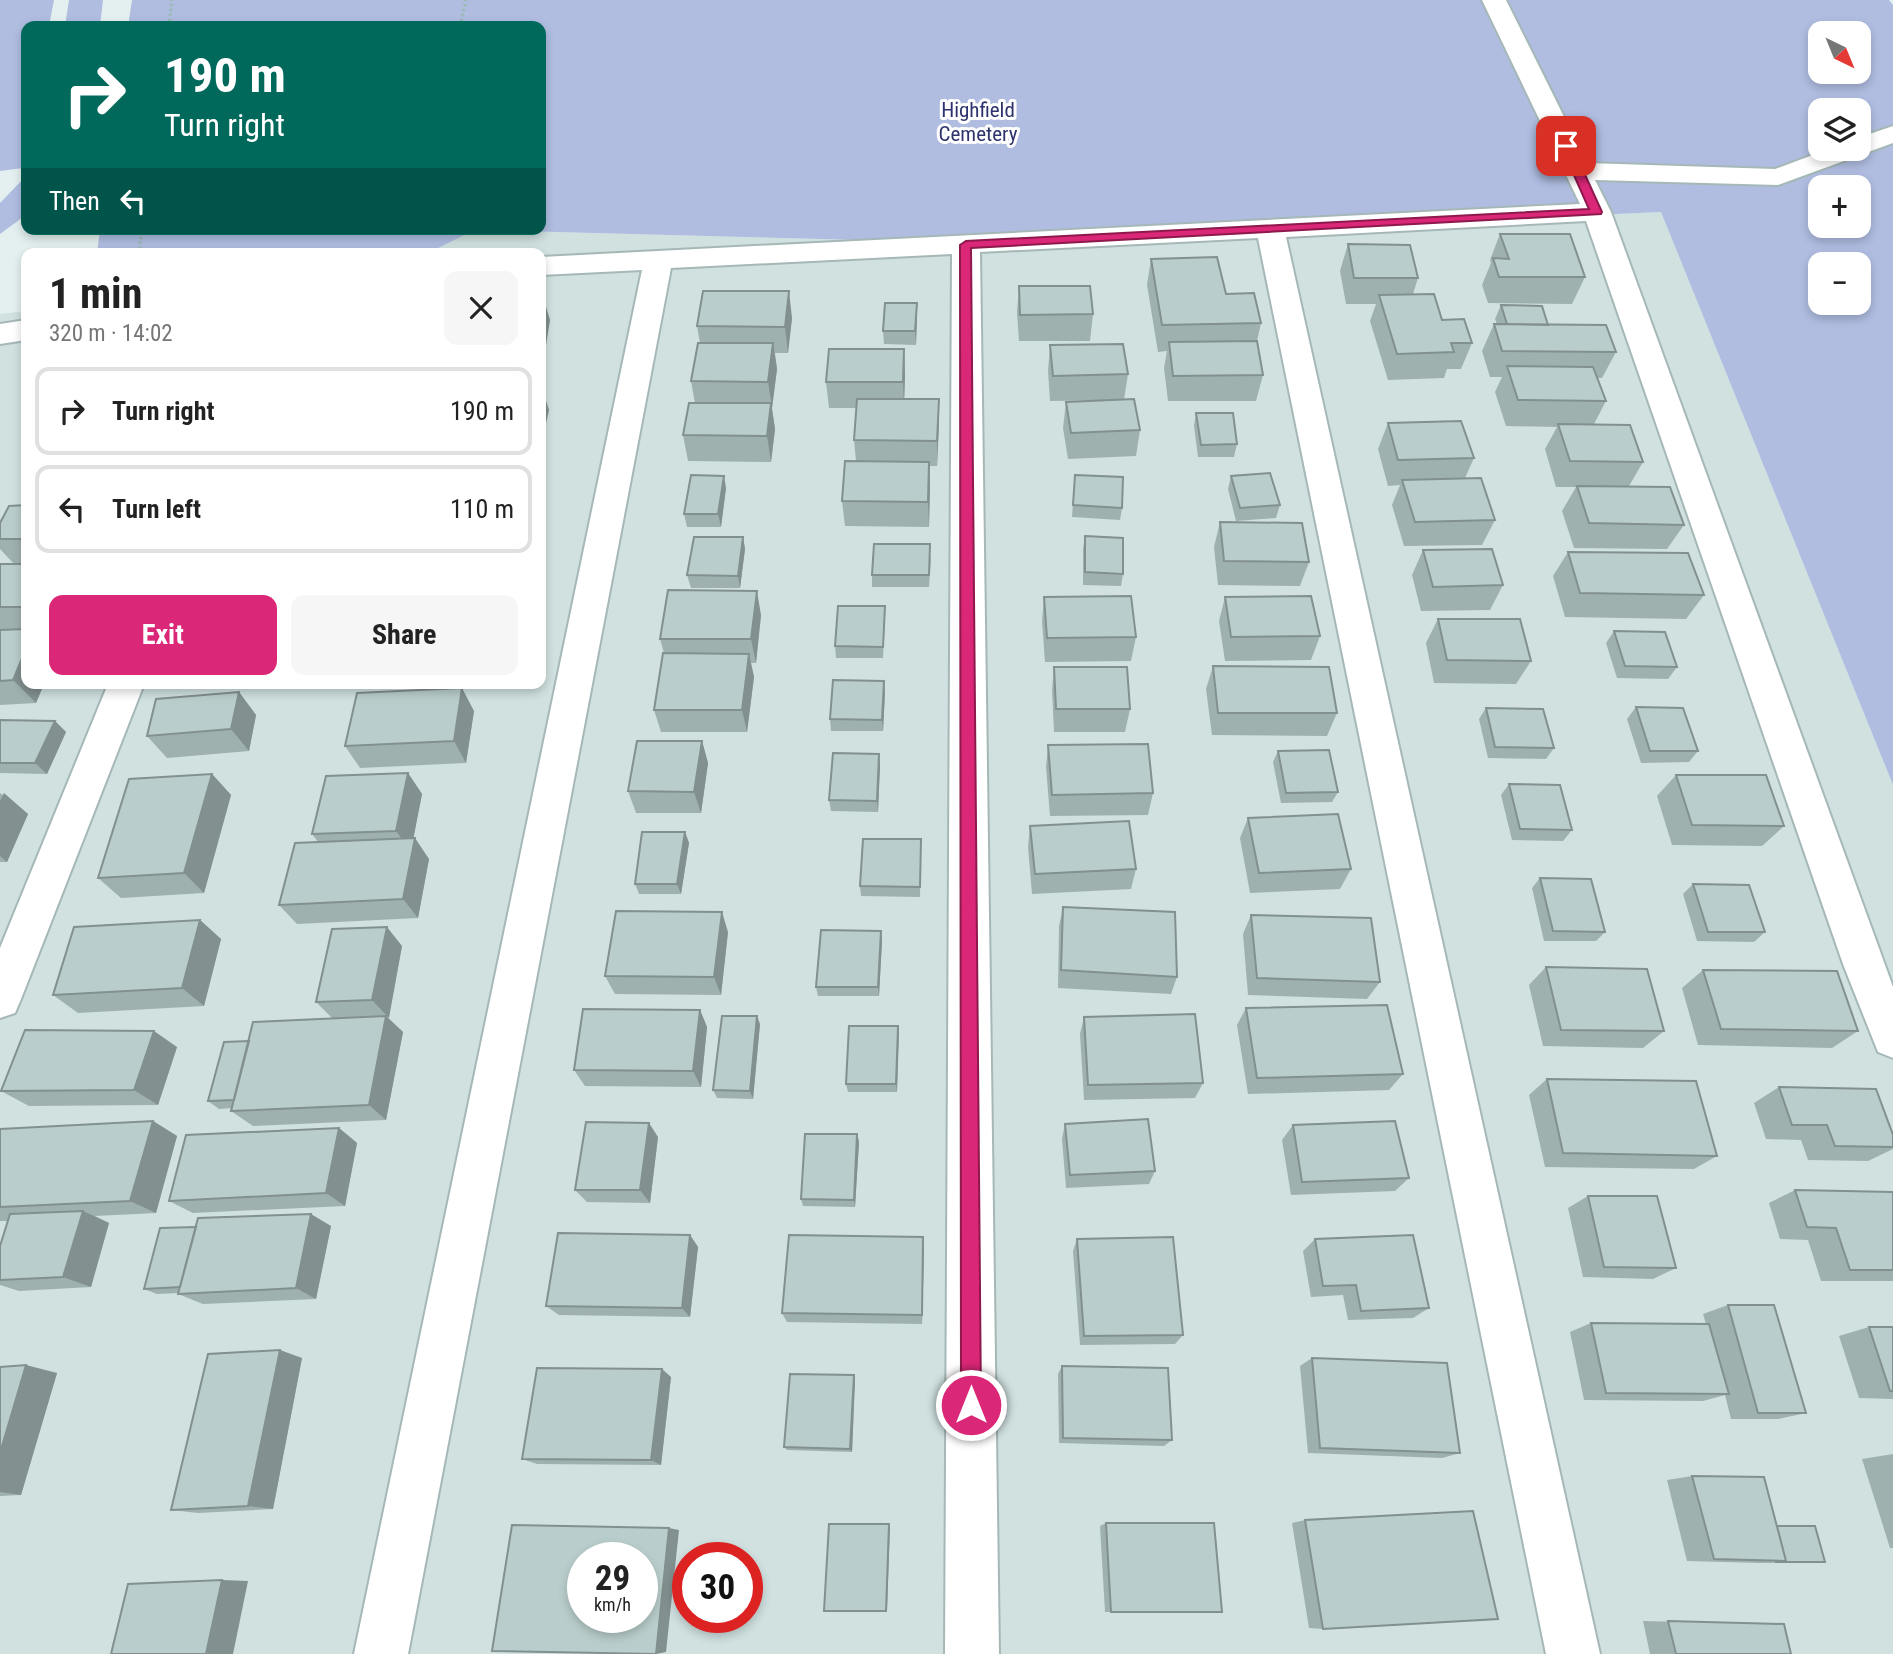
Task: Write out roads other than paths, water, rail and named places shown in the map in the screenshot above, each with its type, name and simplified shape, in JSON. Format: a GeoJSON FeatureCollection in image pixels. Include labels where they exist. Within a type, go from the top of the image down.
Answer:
{"type":"FeatureCollection","features":[{"type":"Feature","properties":{"kind":"street"},"geometry":{"type":"LineString","coordinates":[[1494,0],[1597,212],[1863,964],[1893,1038]]}},
{"type":"Feature","properties":{"kind":"street"},"geometry":{"type":"LineString","coordinates":[[1871,142],[1893,134]]}},
{"type":"Feature","properties":{"kind":"street"},"geometry":{"type":"LineString","coordinates":[[1578,171],[1778,177],[1821,161]]}},
{"type":"Feature","properties":{"kind":"street"},"geometry":{"type":"LineString","coordinates":[[546,266],[1597,212]]}},
{"type":"Feature","properties":{"kind":"street"},"geometry":{"type":"LineString","coordinates":[[1270,229],[1573,1654]]}},
{"type":"Feature","properties":{"kind":"street"},"geometry":{"type":"LineString","coordinates":[[966,245],[972,1654]]}},
{"type":"Feature","properties":{"kind":"street"},"geometry":{"type":"LineString","coordinates":[[381,1654],[659,258]]}},
{"type":"Feature","properties":{"kind":"street"},"geometry":{"type":"LineString","coordinates":[[0,334],[21,331]]}},
{"type":"Feature","properties":{"kind":"street"},"geometry":{"type":"LineString","coordinates":[[0,999],[124,689]]}},
{"type":"Feature","properties":{"kind":"park label","name":"Highfield Cemetery"},"geometry":{"type":"Point","coordinates":[978,122]}}]}
